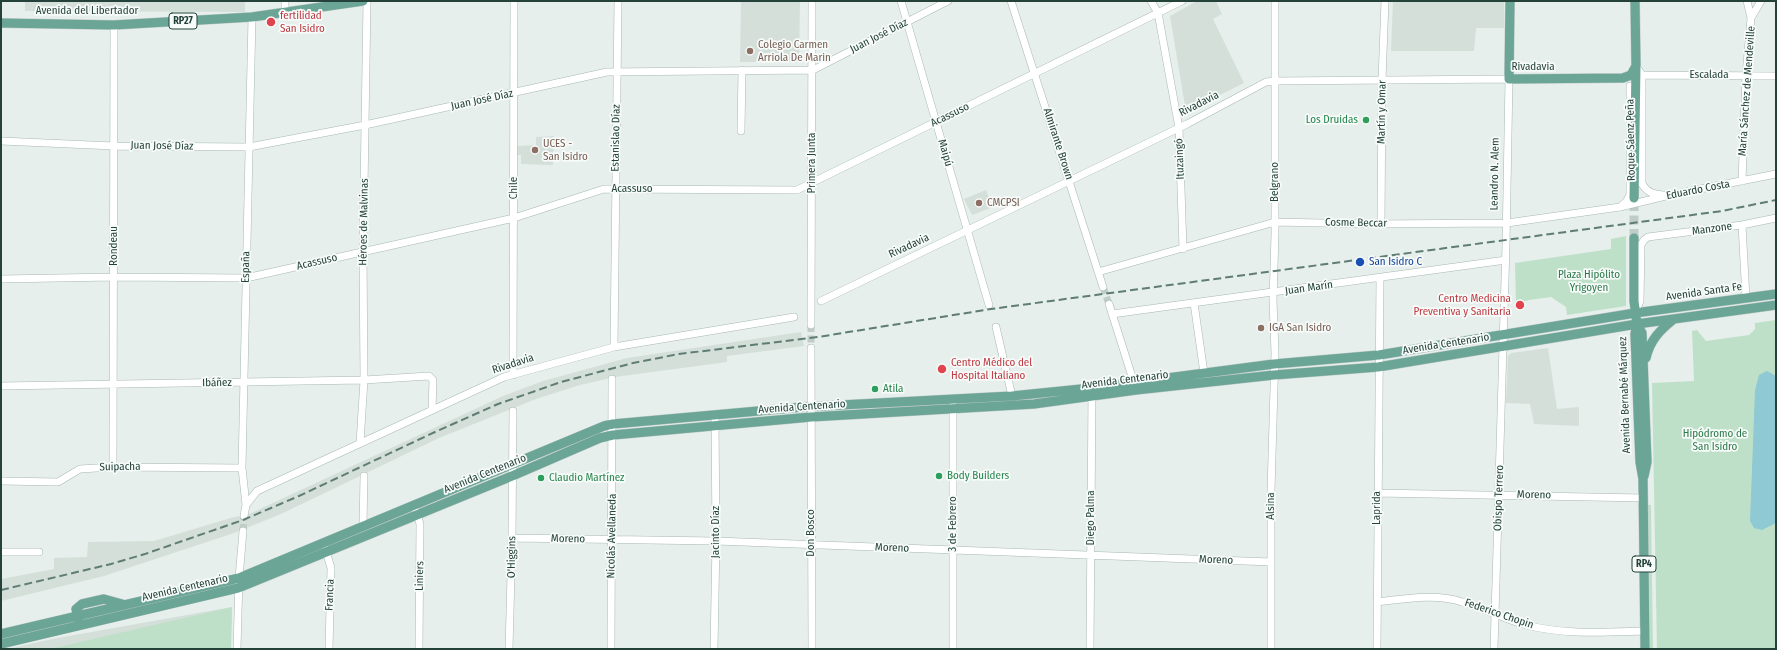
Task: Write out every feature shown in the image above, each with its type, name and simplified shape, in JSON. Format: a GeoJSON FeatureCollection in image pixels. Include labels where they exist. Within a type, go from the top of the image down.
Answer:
{"type":"FeatureCollection","features":[{"type":"Feature","properties":{"kind":"main road","name":"Avenida del Libertador"},"geometry":{"type":"LineString","coordinates":[[1,23],[114,24],[252,17],[363,1]]}},
{"type":"Feature","properties":{"kind":"main road","name":"Leandro N. Alem"},"geometry":{"type":"LineString","coordinates":[[1509,79],[1510,1]]}},
{"type":"Feature","properties":{"kind":"main road","name":"Roque Sáenz Peña"},"geometry":{"type":"LineString","coordinates":[[1634,198],[1636,66],[1635,1]]}},
{"type":"Feature","properties":{"kind":"main road"},"geometry":{"type":"LineString","coordinates":[[1635,102],[1630,86],[1623,78],[1631,75],[1636,66]]}},
{"type":"Feature","properties":{"kind":"main road","name":"Rivadavia"},"geometry":{"type":"LineString","coordinates":[[1509,79],[1623,78]]}},
{"type":"Feature","properties":{"kind":"main road","name":"RP4"},"geometry":{"type":"LineString","coordinates":[[1634,238],[1635,313],[1637,324]]}},
{"type":"Feature","properties":{"kind":"main road","name":"Avenida Santa Fe"},"geometry":{"type":"LineString","coordinates":[[1635,313],[1776,294]]}},
{"type":"Feature","properties":{"kind":"main road","name":"Avenida Santa Fe"},"geometry":{"type":"LineString","coordinates":[[1637,324],[1776,305]]}},
{"type":"Feature","properties":{"kind":"main road","name":"Avenida Centenario"},"geometry":{"type":"LineString","coordinates":[[1,644],[238,588],[327,553],[600,438],[613,435],[811,418],[1034,404],[1092,392],[1135,386],[1204,373],[1274,364],[1379,355],[1635,313]]}},
{"type":"Feature","properties":{"kind":"main road"},"geometry":{"type":"LineString","coordinates":[[1644,365],[1652,340],[1675,318]]}},
{"type":"Feature","properties":{"kind":"main road","name":"Avenida Centenario"},"geometry":{"type":"LineString","coordinates":[[1135,386],[1378,367],[1637,324]]}},
{"type":"Feature","properties":{"kind":"main road","name":"Avenida Bernabé Márquez"},"geometry":{"type":"LineString","coordinates":[[1637,324],[1642,333],[1644,365],[1647,462],[1643,479]]}},
{"type":"Feature","properties":{"kind":"main road","name":"Avenida Bernabé Márquez"},"geometry":{"type":"LineString","coordinates":[[1637,324],[1634,334],[1640,462],[1643,479],[1645,649]]}},
{"type":"Feature","properties":{"kind":"main road","name":"Avenida Centenario"},"geometry":{"type":"LineString","coordinates":[[78,615],[76,609],[82,604],[104,599],[123,604],[238,578],[604,426],[613,424],[715,416],[811,406],[1092,392]]}},
{"type":"Feature","properties":{"kind":"main road"},"geometry":{"type":"LineString","coordinates":[[1,634],[78,615],[80,625]]}},
{"type":"Feature","properties":{"kind":"street"},"geometry":{"type":"LineString","coordinates":[[285,1],[285,13]]}},
{"type":"Feature","properties":{"kind":"street","name":"Héroes de Malvinas"},"geometry":{"type":"LineString","coordinates":[[360,443],[364,380],[363,251],[367,1]]}},
{"type":"Feature","properties":{"kind":"street","name":"Chile"},"geometry":{"type":"LineString","coordinates":[[513,375],[514,1]]}},
{"type":"Feature","properties":{"kind":"street","name":"Estanislao Díaz"},"geometry":{"type":"LineString","coordinates":[[614,347],[618,1]]}},
{"type":"Feature","properties":{"kind":"street","name":"Primera Junta"},"geometry":{"type":"LineString","coordinates":[[811,324],[813,70],[812,1]]}},
{"type":"Feature","properties":{"kind":"street","name":"Maipú"},"geometry":{"type":"LineString","coordinates":[[900,1],[989,305]]}},
{"type":"Feature","properties":{"kind":"street","name":"Juan José Díaz"},"geometry":{"type":"LineString","coordinates":[[1,141],[114,146],[249,147],[365,125],[618,71],[813,70],[948,1]]}},
{"type":"Feature","properties":{"kind":"street","name":"Almirante Brown"},"geometry":{"type":"LineString","coordinates":[[1010,1],[1035,74],[1103,287]]}},
{"type":"Feature","properties":{"kind":"street","name":"Ituzaingó"},"geometry":{"type":"LineString","coordinates":[[1151,1],[1158,13],[1179,128],[1183,249]]}},
{"type":"Feature","properties":{"kind":"street","name":"Acassuso"},"geometry":{"type":"LineString","coordinates":[[1,279],[114,277],[246,278],[514,218],[604,189],[797,190],[812,184],[1182,1]]}},
{"type":"Feature","properties":{"kind":"street","name":"Belgrano"},"geometry":{"type":"LineString","coordinates":[[1274,364],[1275,1]]}},
{"type":"Feature","properties":{"kind":"street","name":"Martín y Omar"},"geometry":{"type":"LineString","coordinates":[[1381,224],[1382,80],[1385,1]]}},
{"type":"Feature","properties":{"kind":"street","name":"María Sánchez de Mendeville"},"geometry":{"type":"LineString","coordinates":[[1742,181],[1746,75],[1751,18],[1747,1]]}},
{"type":"Feature","properties":{"kind":"street"},"geometry":{"type":"LineString","coordinates":[[1751,18],[1760,1]]}},
{"type":"Feature","properties":{"kind":"street","name":"España"},"geometry":{"type":"LineString","coordinates":[[244,516],[246,505],[245,484],[242,468],[252,17]]}},
{"type":"Feature","properties":{"kind":"street","name":"Rondeau"},"geometry":{"type":"LineString","coordinates":[[113,467],[114,24]]}},
{"type":"Feature","properties":{"kind":"street"},"geometry":{"type":"LineString","coordinates":[[1636,66],[1642,75]]}},
{"type":"Feature","properties":{"kind":"street"},"geometry":{"type":"LineString","coordinates":[[741,132],[742,70]]}},
{"type":"Feature","properties":{"kind":"street","name":"Escalada"},"geometry":{"type":"LineString","coordinates":[[1642,75],[1776,76]]}},
{"type":"Feature","properties":{"kind":"street","name":"Roque Sáenz Peña"},"geometry":{"type":"LineString","coordinates":[[1642,75],[1642,184],[1646,191],[1652,194],[1670,195]]}},
{"type":"Feature","properties":{"kind":"street","name":"Rivadavia"},"geometry":{"type":"LineString","coordinates":[[821,301],[1179,128],[1266,82],[1509,79]]}},
{"type":"Feature","properties":{"kind":"street","name":"Leandro N. Alem"},"geometry":{"type":"LineString","coordinates":[[1503,347],[1509,79]]}},
{"type":"Feature","properties":{"kind":"street","name":"Roque Sáenz Peña"},"geometry":{"type":"LineString","coordinates":[[1620,207],[1626,202],[1630,195],[1630,86]]}},
{"type":"Feature","properties":{"kind":"street","name":"Eduardo Costa"},"geometry":{"type":"LineString","coordinates":[[1620,207],[1670,195],[1776,174]]}},
{"type":"Feature","properties":{"kind":"street","name":"Cosme Beccar"},"geometry":{"type":"LineString","coordinates":[[1098,272],[1275,222],[1381,224],[1506,223],[1620,207]]}},
{"type":"Feature","properties":{"kind":"street","name":"Manzone"},"geometry":{"type":"LineString","coordinates":[[1635,313],[1640,301],[1641,245],[1648,237],[1742,225],[1776,218]]}},
{"type":"Feature","properties":{"kind":"street"},"geometry":{"type":"LineString","coordinates":[[1742,225],[1746,298]]}},
{"type":"Feature","properties":{"kind":"street","name":"Juan Marín"},"geometry":{"type":"LineString","coordinates":[[1112,314],[1506,260]]}},
{"type":"Feature","properties":{"kind":"street"},"geometry":{"type":"LineString","coordinates":[[1378,367],[1380,278]]}},
{"type":"Feature","properties":{"kind":"street"},"geometry":{"type":"LineString","coordinates":[[1194,303],[1204,373]]}},
{"type":"Feature","properties":{"kind":"street"},"geometry":{"type":"LineString","coordinates":[[1109,304],[1135,386]]}},
{"type":"Feature","properties":{"kind":"street","name":"Rivadavia"},"geometry":{"type":"LineString","coordinates":[[246,505],[257,491],[504,378],[614,347],[794,317]]}},
{"type":"Feature","properties":{"kind":"street"},"geometry":{"type":"LineString","coordinates":[[996,327],[1012,396]]}},
{"type":"Feature","properties":{"kind":"street","name":"Obispo Terrero"},"geometry":{"type":"LineString","coordinates":[[1494,649],[1503,347]]}},
{"type":"Feature","properties":{"kind":"street"},"geometry":{"type":"LineString","coordinates":[[811,348],[811,418]]}},
{"type":"Feature","properties":{"kind":"street","name":"Alsina"},"geometry":{"type":"LineString","coordinates":[[1271,649],[1274,364]]}},
{"type":"Feature","properties":{"kind":"street","name":"Laprida"},"geometry":{"type":"LineString","coordinates":[[1377,649],[1378,367]]}},
{"type":"Feature","properties":{"kind":"street","name":"Ibáñez"},"geometry":{"type":"LineString","coordinates":[[1,386],[364,380],[428,376],[432,377],[432,410]]}},
{"type":"Feature","properties":{"kind":"street"},"geometry":{"type":"LineString","coordinates":[[612,378],[613,424]]}},
{"type":"Feature","properties":{"kind":"street","name":"Diego Palma"},"geometry":{"type":"LineString","coordinates":[[1090,649],[1092,392]]}},
{"type":"Feature","properties":{"kind":"street","name":"3 de Febrero"},"geometry":{"type":"LineString","coordinates":[[952,649],[953,399]]}},
{"type":"Feature","properties":{"kind":"street"},"geometry":{"type":"LineString","coordinates":[[512,465],[513,411]]}},
{"type":"Feature","properties":{"kind":"street","name":"Jacinto Díaz"},"geometry":{"type":"LineString","coordinates":[[714,649],[716,541],[715,416]]}},
{"type":"Feature","properties":{"kind":"street","name":"Don Bosco"},"geometry":{"type":"LineString","coordinates":[[811,418],[812,649]]}},
{"type":"Feature","properties":{"kind":"street","name":"Nicolás Avellaneda"},"geometry":{"type":"LineString","coordinates":[[611,649],[613,424]]}},
{"type":"Feature","properties":{"kind":"street","name":"O'Higgins"},"geometry":{"type":"LineString","coordinates":[[509,649],[512,465]]}},
{"type":"Feature","properties":{"kind":"street","name":"Suipacha"},"geometry":{"type":"LineString","coordinates":[[1,481],[58,482],[80,468],[242,468]]}},
{"type":"Feature","properties":{"kind":"street"},"geometry":{"type":"LineString","coordinates":[[363,526],[364,476]]}},
{"type":"Feature","properties":{"kind":"street"},"geometry":{"type":"LineString","coordinates":[[245,484],[248,489],[257,491]]}},
{"type":"Feature","properties":{"kind":"street","name":"Moreno"},"geometry":{"type":"LineString","coordinates":[[1377,493],[1643,498]]}},
{"type":"Feature","properties":{"kind":"street","name":"Liniers"},"geometry":{"type":"LineString","coordinates":[[414,505],[420,524],[419,649]]}},
{"type":"Feature","properties":{"kind":"street"},"geometry":{"type":"LineString","coordinates":[[237,649],[238,578],[244,531]]}},
{"type":"Feature","properties":{"kind":"street","name":"Moreno"},"geometry":{"type":"LineString","coordinates":[[512,538],[811,544],[1271,562]]}},
{"type":"Feature","properties":{"kind":"street","name":"Francia"},"geometry":{"type":"LineString","coordinates":[[322,543],[327,553],[331,568],[329,649]]}},
{"type":"Feature","properties":{"kind":"street"},"geometry":{"type":"LineString","coordinates":[[1,552],[39,552]]}},
{"type":"Feature","properties":{"kind":"street","name":"Federico Chopin"},"geometry":{"type":"LineString","coordinates":[[1377,602],[1412,598],[1447,598],[1526,625],[1560,631],[1644,631]]}},
{"type":"Feature","properties":{"kind":"shaded area"},"geometry":{"type":"Polygon","coordinates":[[[25,1],[245,1],[245,12],[25,11],[25,1]]]}},
{"type":"Feature","properties":{"kind":"shaded area"},"geometry":{"type":"Polygon","coordinates":[[[741,1],[800,1],[799,62],[740,62],[741,1]]]}},
{"type":"Feature","properties":{"kind":"shaded area"},"geometry":{"type":"Polygon","coordinates":[[[1197,1],[1216,1],[1222,14],[1213,19],[1244,83],[1186,112],[1170,16],[1197,1]]]}},
{"type":"Feature","properties":{"kind":"shaded area"},"geometry":{"type":"Polygon","coordinates":[[[1393,1],[1504,1],[1504,28],[1476,28],[1474,51],[1391,51],[1393,1]]]}},
{"type":"Feature","properties":{"kind":"shaded area","name":"UCES - San Isidro"},"geometry":{"type":"Polygon","coordinates":[[[554,136],[553,165],[521,164],[521,155],[517,155],[516,146],[536,145],[536,137],[554,136]]]}},
{"type":"Feature","properties":{"kind":"shaded area","name":"CMCPSI"},"geometry":{"type":"Polygon","coordinates":[[[986,190],[993,207],[972,215],[964,199],[986,190]]]}},
{"type":"Feature","properties":{"kind":"shaded area"},"geometry":{"type":"Polygon","coordinates":[[[801,332],[804,346],[727,356],[727,362],[615,377],[580,385],[536,399],[439,438],[281,514],[234,533],[104,576],[1,601],[1,579],[54,569],[54,558],[87,557],[88,542],[154,541],[234,517],[247,515],[503,396],[543,381],[627,358],[801,332]]]}},
{"type":"Feature","properties":{"kind":"shaded area"},"geometry":{"type":"Polygon","coordinates":[[[1548,348],[1557,409],[1579,407],[1579,426],[1534,424],[1530,404],[1506,403],[1508,356],[1511,353],[1548,348]]]}},
{"type":"Feature","properties":{"kind":"shaded area"},"geometry":{"type":"Polygon","coordinates":[[[232,607],[231,649],[8,649],[52,639],[232,607]]]}},
{"type":"Feature","properties":{"kind":"green space","name":"Plaza Hipólito Yrigoyen"},"geometry":{"type":"Polygon","coordinates":[[[1626,236],[1626,306],[1567,315],[1566,307],[1551,297],[1529,300],[1516,304],[1515,263],[1611,249],[1611,239],[1626,236]]]}},
{"type":"Feature","properties":{"kind":"green space","name":"Hipódromo de San Isidro"},"geometry":{"type":"Polygon","coordinates":[[[1776,320],[1776,649],[1657,649],[1652,383],[1694,381],[1692,331],[1697,330],[1706,341],[1749,335],[1755,329],[1755,323],[1776,320]]]}},
{"type":"Feature","properties":{"kind":"green space"},"geometry":{"type":"Polygon","coordinates":[[[1648,505],[1651,505],[1653,649],[1650,649],[1648,505]]]}},
{"type":"Feature","properties":{"kind":"green space"},"geometry":{"type":"Polygon","coordinates":[[[232,607],[231,649],[54,649],[54,648],[232,607]]]}},
{"type":"Feature","properties":{"kind":"water"},"geometry":{"type":"Polygon","coordinates":[[[1767,371],[1776,376],[1776,523],[1762,530],[1754,528],[1750,521],[1755,390],[1759,375],[1767,371]]]}},
{"type":"Feature","properties":{"kind":"tunnel"},"geometry":{"type":"LineString","coordinates":[[1634,198],[1634,238]]}},
{"type":"Feature","properties":{"kind":"tunnel"},"geometry":{"type":"LineString","coordinates":[[1103,287],[1109,304]]}},
{"type":"Feature","properties":{"kind":"tunnel"},"geometry":{"type":"LineString","coordinates":[[811,325],[811,348]]}},
{"type":"Feature","properties":{"kind":"tunnel"},"geometry":{"type":"LineString","coordinates":[[243,531],[244,516]]}},
{"type":"Feature","properties":{"kind":"railway"},"geometry":{"type":"LineString","coordinates":[[1,590],[111,564],[145,554],[243,520],[299,496],[498,404],[561,382],[633,363],[679,354],[818,337],[991,309],[1722,211],[1776,200]]}},
{"type":"Feature","properties":{"kind":"place","name":"fertilidad San Isidro"},"geometry":{"type":"Point","coordinates":[271,22]}},
{"type":"Feature","properties":{"kind":"place","name":"Colegio Carmen Arriola De Marin"},"geometry":{"type":"Point","coordinates":[750,51]}},
{"type":"Feature","properties":{"kind":"place","name":"Los Druidas"},"geometry":{"type":"Point","coordinates":[1366,120]}},
{"type":"Feature","properties":{"kind":"place","name":"UCES - San Isidro"},"geometry":{"type":"Point","coordinates":[535,150]}},
{"type":"Feature","properties":{"kind":"place","name":"CMCPSI"},"geometry":{"type":"Point","coordinates":[979,203]}},
{"type":"Feature","properties":{"kind":"place","name":"San Isidro C"},"geometry":{"type":"Point","coordinates":[1360,262]}},
{"type":"Feature","properties":{"kind":"place","name":"Centro Medicina Preventiva y Sanitaria"},"geometry":{"type":"Point","coordinates":[1520,305]}},
{"type":"Feature","properties":{"kind":"place","name":"IGA San Isidro"},"geometry":{"type":"Point","coordinates":[1261,328]}},
{"type":"Feature","properties":{"kind":"place","name":"Centro Médico del Hospital Italiano"},"geometry":{"type":"Point","coordinates":[942,369]}},
{"type":"Feature","properties":{"kind":"place","name":"Atila"},"geometry":{"type":"Point","coordinates":[875,389]}},
{"type":"Feature","properties":{"kind":"place","name":"Body Builders"},"geometry":{"type":"Point","coordinates":[939,476]}},
{"type":"Feature","properties":{"kind":"place","name":"Claudio Martínez"},"geometry":{"type":"Point","coordinates":[541,478]}}]}
